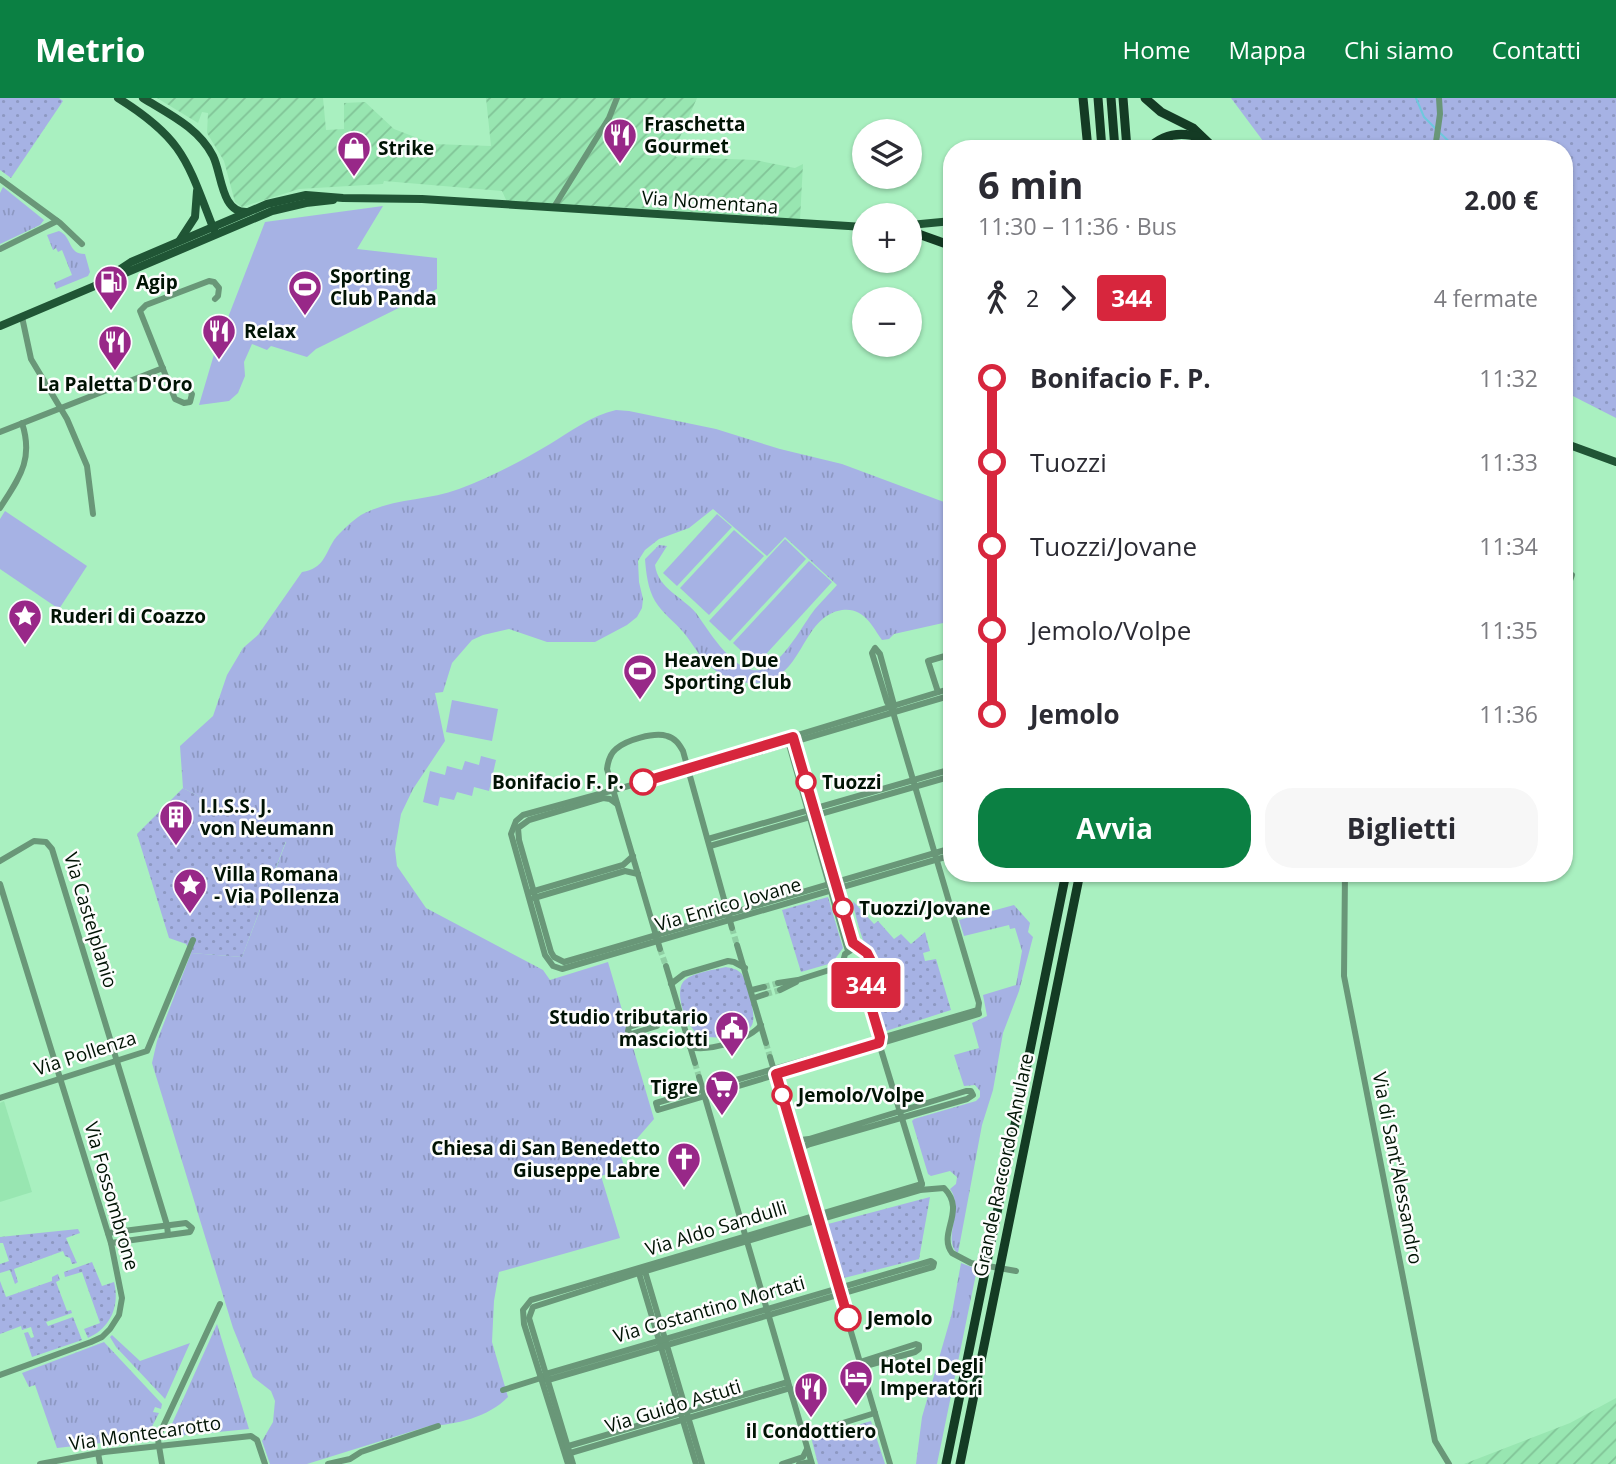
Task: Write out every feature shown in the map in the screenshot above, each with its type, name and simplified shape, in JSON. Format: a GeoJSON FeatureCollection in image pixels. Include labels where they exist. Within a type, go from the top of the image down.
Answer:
{"type":"FeatureCollection","features":[{"type":"Feature","properties":{"kind":"highway"},"geometry":{"type":"LineString","coordinates":[[1083,98],[1087,140]]}},
{"type":"Feature","properties":{"kind":"highway"},"geometry":{"type":"LineString","coordinates":[[1098,98],[1101,140]]}},
{"type":"Feature","properties":{"kind":"highway"},"geometry":{"type":"LineString","coordinates":[[1111,98],[1114,140]]}},
{"type":"Feature","properties":{"kind":"highway"},"geometry":{"type":"LineString","coordinates":[[1123,98],[1125,140]]}},
{"type":"Feature","properties":{"kind":"highway"},"geometry":{"type":"LineString","coordinates":[[1145,98],[1161,112],[1188,125],[1205,140]]}},
{"type":"Feature","properties":{"kind":"highway"},"geometry":{"type":"LineString","coordinates":[[1160,140],[1178,134],[1200,140]]}},
{"type":"Feature","properties":{"kind":"highway"},"geometry":{"type":"LineString","coordinates":[[922,235],[943,243]]}},
{"type":"Feature","properties":{"kind":"highway","name":"Grande Raccordo Anulare"},"geometry":{"type":"LineString","coordinates":[[946,1464],[1064,882]]}},
{"type":"Feature","properties":{"kind":"highway","name":"Grande Raccordo Anulare"},"geometry":{"type":"LineString","coordinates":[[960,1464],[1078,882]]}},
{"type":"Feature","properties":{"kind":"main road"},"geometry":{"type":"LineString","coordinates":[[118,98],[145,115],[166,133],[180,151],[195,178],[215,231]]}},
{"type":"Feature","properties":{"kind":"main road"},"geometry":{"type":"LineString","coordinates":[[143,98],[198,135],[215,161],[230,205],[237,211],[250,212]]}},
{"type":"Feature","properties":{"kind":"main road"},"geometry":{"type":"LineString","coordinates":[[177,243],[191,226],[196,214],[198,202],[195,178]]}},
{"type":"Feature","properties":{"kind":"main road","name":"Via Nomentana"},"geometry":{"type":"LineString","coordinates":[[0,326],[215,231],[250,212],[302,195],[422,199],[852,226]]}},
{"type":"Feature","properties":{"kind":"main road","name":"Via Nomentana"},"geometry":{"type":"LineString","coordinates":[[96,285],[122,266],[177,243],[282,208],[343,198]]}},
{"type":"Feature","properties":{"kind":"main road"},"geometry":{"type":"LineString","coordinates":[[922,224],[943,222]]}},
{"type":"Feature","properties":{"kind":"main road"},"geometry":{"type":"LineString","coordinates":[[1573,446],[1616,462]]}},
{"type":"Feature","properties":{"kind":"street"},"geometry":{"type":"LineString","coordinates":[[554,207],[609,118],[617,98]]}},
{"type":"Feature","properties":{"kind":"street"},"geometry":{"type":"LineString","coordinates":[[1436,140],[1439,121],[1438,98]]}},
{"type":"Feature","properties":{"kind":"street"},"geometry":{"type":"LineString","coordinates":[[0,178],[57,221],[82,244]]}},
{"type":"Feature","properties":{"kind":"street"},"geometry":{"type":"LineString","coordinates":[[0,249],[57,221]]}},
{"type":"Feature","properties":{"kind":"street"},"geometry":{"type":"LineString","coordinates":[[188,390],[192,394],[190,402],[184,403],[175,399],[141,316],[141,309],[209,281],[219,288],[215,299]]}},
{"type":"Feature","properties":{"kind":"street"},"geometry":{"type":"LineString","coordinates":[[22,317],[31,359],[62,409],[86,466],[93,514]]}},
{"type":"Feature","properties":{"kind":"street"},"geometry":{"type":"LineString","coordinates":[[0,432],[163,368]]}},
{"type":"Feature","properties":{"kind":"street"},"geometry":{"type":"LineString","coordinates":[[0,508],[24,470],[27,439],[22,424]]}},
{"type":"Feature","properties":{"kind":"street"},"geometry":{"type":"LineString","coordinates":[[892,708],[872,653],[876,648],[880,654],[892,708],[943,881]]}},
{"type":"Feature","properties":{"kind":"street"},"geometry":{"type":"LineString","coordinates":[[938,692],[928,661],[943,657]]}},
{"type":"Feature","properties":{"kind":"street"},"geometry":{"type":"LineString","coordinates":[[532,895],[517,833],[523,815],[791,740],[943,691]]}},
{"type":"Feature","properties":{"kind":"street"},"geometry":{"type":"LineString","coordinates":[[892,708],[943,697]]}},
{"type":"Feature","properties":{"kind":"street"},"geometry":{"type":"LineString","coordinates":[[660,949],[607,769],[610,757],[621,746],[644,738],[663,735],[676,740],[683,751],[732,928]]}},
{"type":"Feature","properties":{"kind":"street"},"geometry":{"type":"LineString","coordinates":[[791,740],[833,886],[848,951]]}},
{"type":"Feature","properties":{"kind":"street"},"geometry":{"type":"LineString","coordinates":[[914,784],[943,773]]}},
{"type":"Feature","properties":{"kind":"street"},"geometry":{"type":"LineString","coordinates":[[709,843],[943,778]]}},
{"type":"Feature","properties":{"kind":"street"},"geometry":{"type":"LineString","coordinates":[[519,822],[603,798],[617,804]]}},
{"type":"Feature","properties":{"kind":"street","name":"Via Castelplanio"},"geometry":{"type":"LineString","coordinates":[[0,861],[34,841],[43,840],[50,846],[117,1060]]}},
{"type":"Feature","properties":{"kind":"street","name":"Via Enrico Jovane"},"geometry":{"type":"LineString","coordinates":[[936,857],[943,853]]}},
{"type":"Feature","properties":{"kind":"street"},"geometry":{"type":"LineString","coordinates":[[532,895],[624,865],[633,856]]}},
{"type":"Feature","properties":{"kind":"street","name":"Via Enrico Jovane"},"geometry":{"type":"LineString","coordinates":[[532,895],[545,955],[555,963],[610,952],[943,856]]}},
{"type":"Feature","properties":{"kind":"street"},"geometry":{"type":"LineString","coordinates":[[532,895],[625,871],[638,874]]}},
{"type":"Feature","properties":{"kind":"street"},"geometry":{"type":"LineString","coordinates":[[704,1092],[658,1110],[656,1104],[878,1039],[979,1014],[979,1003],[943,882]]}},
{"type":"Feature","properties":{"kind":"street","name":"Via di Sant'Alessandro"},"geometry":{"type":"LineString","coordinates":[[1345,882],[1344,976],[1435,1441],[1449,1464]]}},
{"type":"Feature","properties":{"kind":"street","name":"Via Fossombrone"},"geometry":{"type":"LineString","coordinates":[[0,884],[108,1233],[122,1298],[118,1315],[106,1333],[87,1344],[0,1375]]}},
{"type":"Feature","properties":{"kind":"street"},"geometry":{"type":"LineString","coordinates":[[833,886],[853,943],[867,953],[871,961],[866,990],[921,1187],[944,1188],[954,1201],[948,1247],[956,1256],[971,1262],[1016,1271]]}},
{"type":"Feature","properties":{"kind":"street","name":"Via Pollenza"},"geometry":{"type":"LineString","coordinates":[[0,1098],[147,1051],[193,940]]}},
{"type":"Feature","properties":{"kind":"street"},"geometry":{"type":"LineString","coordinates":[[737,945],[766,1043]]}},
{"type":"Feature","properties":{"kind":"street"},"geometry":{"type":"LineString","coordinates":[[859,949],[848,951],[842,966],[847,974],[855,977],[867,973]]}},
{"type":"Feature","properties":{"kind":"street"},"geometry":{"type":"LineString","coordinates":[[671,984],[684,974],[728,961],[745,968]]}},
{"type":"Feature","properties":{"kind":"street"},"geometry":{"type":"LineString","coordinates":[[666,966],[695,1063]]}},
{"type":"Feature","properties":{"kind":"street"},"geometry":{"type":"LineString","coordinates":[[779,986],[842,966]]}},
{"type":"Feature","properties":{"kind":"street"},"geometry":{"type":"LineString","coordinates":[[855,977],[878,1039]]}},
{"type":"Feature","properties":{"kind":"street"},"geometry":{"type":"LineString","coordinates":[[753,994],[765,990]]}},
{"type":"Feature","properties":{"kind":"street"},"geometry":{"type":"LineString","coordinates":[[666,1015],[678,1012]]}},
{"type":"Feature","properties":{"kind":"street"},"geometry":{"type":"LineString","coordinates":[[655,1019],[629,1027],[628,1031],[631,1034],[657,1027]]}},
{"type":"Feature","properties":{"kind":"street"},"geometry":{"type":"LineString","coordinates":[[668,1023],[681,1019]]}},
{"type":"Feature","properties":{"kind":"street"},"geometry":{"type":"LineString","coordinates":[[690,1047],[704,1049],[747,1036],[761,1025]]}},
{"type":"Feature","properties":{"kind":"street"},"geometry":{"type":"LineString","coordinates":[[770,1057],[890,1464]]}},
{"type":"Feature","properties":{"kind":"street"},"geometry":{"type":"LineString","coordinates":[[117,1060],[168,1235]]}},
{"type":"Feature","properties":{"kind":"street"},"geometry":{"type":"LineString","coordinates":[[699,1077],[804,1435],[811,1463],[799,1464]]}},
{"type":"Feature","properties":{"kind":"street"},"geometry":{"type":"LineString","coordinates":[[795,1138],[809,1139],[900,1114],[967,1098],[973,1095],[971,1091],[966,1091],[900,1114],[810,1144],[799,1152]]}},
{"type":"Feature","properties":{"kind":"street","name":"Via Aldo Sandulli"},"geometry":{"type":"LineString","coordinates":[[545,1377],[524,1324],[523,1310],[531,1300],[921,1187]]}},
{"type":"Feature","properties":{"kind":"street"},"geometry":{"type":"LineString","coordinates":[[108,1233],[187,1223],[192,1228],[190,1232],[111,1244]]}},
{"type":"Feature","properties":{"kind":"street","name":"Via Costantino Mortati"},"geometry":{"type":"LineString","coordinates":[[503,1390],[931,1261],[934,1263],[933,1267],[839,1290]]}},
{"type":"Feature","properties":{"kind":"street"},"geometry":{"type":"LineString","coordinates":[[641,1269],[702,1464]]}},
{"type":"Feature","properties":{"kind":"street","name":"Via Aldo Sandulli"},"geometry":{"type":"LineString","coordinates":[[545,1377],[530,1318],[533,1307],[641,1269]]}},
{"type":"Feature","properties":{"kind":"street"},"geometry":{"type":"LineString","coordinates":[[162,1464],[160,1433],[220,1304]]}},
{"type":"Feature","properties":{"kind":"street"},"geometry":{"type":"LineString","coordinates":[[916,1344],[919,1345],[915,1352],[861,1364],[916,1344]]}},
{"type":"Feature","properties":{"kind":"street"},"geometry":{"type":"LineString","coordinates":[[545,1377],[573,1464]]}},
{"type":"Feature","properties":{"kind":"street","name":"Via Guido Astuti"},"geometry":{"type":"LineString","coordinates":[[567,1450],[789,1385]]}},
{"type":"Feature","properties":{"kind":"street"},"geometry":{"type":"LineString","coordinates":[[804,1435],[875,1413]]}},
{"type":"Feature","properties":{"kind":"street"},"geometry":{"type":"LineString","coordinates":[[685,1416],[696,1464]]}},
{"type":"Feature","properties":{"kind":"street"},"geometry":{"type":"LineString","coordinates":[[328,1464],[352,1461],[361,1452],[438,1426]]}},
{"type":"Feature","properties":{"kind":"street","name":"Via Montecarotto"},"geometry":{"type":"LineString","coordinates":[[40,1464],[159,1445],[255,1437],[265,1464]]}},
{"type":"Feature","properties":{"kind":"street"},"geometry":{"type":"LineString","coordinates":[[782,1464],[803,1457],[807,1449]]}},
{"type":"Feature","properties":{"kind":"street"},"geometry":{"type":"LineString","coordinates":[[567,1450],[568,1464]]}},
{"type":"Feature","properties":{"kind":"street"},"geometry":{"type":"LineString","coordinates":[[98,1453],[100,1464]]}},
{"type":"Feature","properties":{"kind":"shaded area"},"geometry":{"type":"Polygon","coordinates":[[[157,98],[323,98],[326,130],[344,129],[344,103],[365,102],[394,129],[433,144],[491,146],[486,98],[697,98],[674,151],[676,157],[755,160],[795,168],[803,164],[800,220],[507,202],[502,191],[384,181],[383,184],[299,189],[242,207],[235,202],[224,161],[207,133],[208,113],[202,112],[198,123],[157,98]]]}},
{"type":"Feature","properties":{"kind":"shaded area"},"geometry":{"type":"Polygon","coordinates":[[[4,1101],[32,1192],[0,1202],[0,1103],[4,1101]]]}},
{"type":"Feature","properties":{"kind":"shaded area"},"geometry":{"type":"Polygon","coordinates":[[[1616,1398],[1616,1464],[1464,1464],[1570,1423],[1616,1398]]]}},
{"type":"Feature","properties":{"kind":"green space"},"geometry":{"type":"Polygon","coordinates":[[[0,98],[59,98],[63,101],[11,178],[0,170],[0,98]]]}},
{"type":"Feature","properties":{"kind":"green space"},"geometry":{"type":"Polygon","coordinates":[[[1231,98],[1616,98],[1616,418],[1573,396],[1573,140],[1262,140],[1231,98]]]}},
{"type":"Feature","properties":{"kind":"green space"},"geometry":{"type":"Polygon","coordinates":[[[3,187],[44,220],[40,225],[0,244],[0,193],[3,187]]]}},
{"type":"Feature","properties":{"kind":"green space","name":"Sporting Club Panda"},"geometry":{"type":"Polygon","coordinates":[[[383,206],[357,249],[437,258],[437,289],[316,349],[307,357],[271,346],[267,350],[252,344],[244,362],[245,376],[238,393],[229,401],[199,405],[215,351],[265,222],[383,206]]]}},
{"type":"Feature","properties":{"kind":"green space"},"geometry":{"type":"Polygon","coordinates":[[[59,231],[75,251],[85,254],[90,272],[88,276],[56,289],[54,283],[72,275],[62,250],[53,250],[47,235],[59,231]]]}},
{"type":"Feature","properties":{"kind":"green space"},"geometry":{"type":"Polygon","coordinates":[[[629,411],[716,429],[780,449],[842,464],[943,502],[943,623],[894,634],[889,639],[882,640],[862,614],[842,610],[830,614],[820,622],[791,664],[771,680],[748,683],[724,676],[703,659],[655,601],[648,581],[645,559],[659,545],[667,546],[655,565],[666,587],[691,607],[713,638],[735,662],[752,670],[771,665],[780,657],[815,609],[837,585],[785,537],[767,556],[713,509],[689,528],[659,539],[645,550],[638,561],[642,608],[637,617],[627,625],[595,642],[547,642],[509,629],[472,640],[452,663],[443,692],[435,693],[445,741],[413,789],[401,814],[395,849],[397,866],[426,908],[543,970],[550,980],[608,962],[654,1119],[621,1157],[625,1168],[601,1176],[620,1238],[499,1272],[492,1342],[508,1397],[482,1415],[460,1422],[429,1426],[307,1464],[270,1464],[262,1441],[273,1422],[275,1401],[271,1391],[253,1377],[233,1328],[152,1063],[157,1041],[191,953],[242,957],[286,842],[183,788],[180,746],[213,716],[227,675],[243,648],[258,635],[302,572],[319,564],[334,540],[354,520],[385,505],[447,493],[471,485],[517,463],[607,412],[629,411]]]}},
{"type":"Feature","properties":{"kind":"green space"},"geometry":{"type":"Polygon","coordinates":[[[5,511],[87,566],[59,609],[0,569],[0,519],[5,511]]]}},
{"type":"Feature","properties":{"kind":"green space"},"geometry":{"type":"Polygon","coordinates":[[[717,514],[732,527],[677,586],[663,573],[717,514]]]}},
{"type":"Feature","properties":{"kind":"green space"},"geometry":{"type":"Polygon","coordinates":[[[734,530],[764,556],[709,615],[680,588],[734,530]]]}},
{"type":"Feature","properties":{"kind":"green space"},"geometry":{"type":"Polygon","coordinates":[[[785,539],[806,559],[730,641],[709,621],[785,539]]]}},
{"type":"Feature","properties":{"kind":"green space"},"geometry":{"type":"Polygon","coordinates":[[[809,561],[832,582],[756,665],[733,643],[809,561]]]}},
{"type":"Feature","properties":{"kind":"green space"},"geometry":{"type":"Polygon","coordinates":[[[452,700],[498,709],[492,741],[446,732],[452,700]]]}},
{"type":"Feature","properties":{"kind":"green space"},"geometry":{"type":"Polygon","coordinates":[[[481,756],[496,760],[489,791],[474,787],[472,796],[457,792],[454,800],[440,797],[438,806],[423,802],[430,771],[445,775],[447,766],[462,770],[465,761],[479,765],[481,756]]]}},
{"type":"Feature","properties":{"kind":"green space"},"geometry":{"type":"Polygon","coordinates":[[[183,788],[286,841],[242,957],[191,953],[186,944],[169,938],[137,834],[183,788]]]}},
{"type":"Feature","properties":{"kind":"green space"},"geometry":{"type":"Polygon","coordinates":[[[828,897],[843,948],[832,963],[801,972],[782,910],[828,897]]]}},
{"type":"Feature","properties":{"kind":"green space"},"geometry":{"type":"Polygon","coordinates":[[[853,901],[874,924],[878,921],[894,939],[901,934],[911,944],[925,932],[930,951],[923,953],[925,961],[936,959],[951,1010],[886,1031],[875,997],[877,989],[871,979],[876,972],[878,961],[863,940],[853,901]]]}},
{"type":"Feature","properties":{"kind":"green space"},"geometry":{"type":"Polygon","coordinates":[[[1014,905],[1030,923],[1028,932],[1033,937],[1019,991],[1003,1033],[993,1090],[982,1125],[958,1253],[953,1248],[952,1241],[955,1206],[950,1189],[956,1184],[957,1177],[950,1171],[931,1176],[928,1174],[912,1121],[976,1101],[980,1097],[980,1091],[975,1085],[964,1086],[954,1055],[979,1048],[972,1023],[987,1016],[983,995],[1016,985],[1022,951],[1015,928],[1010,929],[1009,925],[964,936],[959,920],[1014,905]]]}},
{"type":"Feature","properties":{"kind":"green space"},"geometry":{"type":"Polygon","coordinates":[[[726,967],[738,971],[743,977],[752,1006],[752,1025],[736,1035],[702,1036],[691,1027],[683,1010],[681,985],[694,975],[726,967]]]}},
{"type":"Feature","properties":{"kind":"green space"},"geometry":{"type":"Polygon","coordinates":[[[930,1197],[919,1259],[844,1278],[828,1224],[930,1197]]]}},
{"type":"Feature","properties":{"kind":"green space"},"geometry":{"type":"Polygon","coordinates":[[[78,1229],[80,1233],[66,1238],[77,1263],[72,1264],[63,1251],[14,1269],[18,1282],[15,1284],[10,1270],[0,1273],[0,1264],[9,1261],[3,1243],[0,1243],[0,1237],[78,1229]]]}},
{"type":"Feature","properties":{"kind":"green space"},"geometry":{"type":"Polygon","coordinates":[[[92,1262],[102,1286],[114,1282],[116,1299],[108,1322],[88,1338],[84,1329],[100,1323],[82,1272],[65,1277],[64,1272],[92,1262]]]}},
{"type":"Feature","properties":{"kind":"green space"},"geometry":{"type":"Polygon","coordinates":[[[961,1263],[977,1269],[937,1464],[916,1464],[922,1417],[952,1313],[961,1263]]]}},
{"type":"Feature","properties":{"kind":"green space"},"geometry":{"type":"Polygon","coordinates":[[[58,1274],[60,1280],[56,1282],[67,1311],[71,1310],[72,1313],[46,1322],[48,1326],[73,1317],[82,1340],[32,1357],[24,1333],[28,1332],[31,1338],[34,1337],[31,1327],[22,1330],[21,1326],[0,1334],[0,1281],[6,1297],[52,1281],[52,1277],[58,1274]]]}},
{"type":"Feature","properties":{"kind":"green space"},"geometry":{"type":"Polygon","coordinates":[[[217,1324],[249,1429],[166,1437],[217,1324]]]}},
{"type":"Feature","properties":{"kind":"green space"},"geometry":{"type":"Polygon","coordinates":[[[112,1335],[140,1361],[190,1343],[165,1399],[116,1347],[110,1337],[112,1335]]]}},
{"type":"Feature","properties":{"kind":"green space"},"geometry":{"type":"Polygon","coordinates":[[[104,1342],[162,1404],[161,1409],[155,1407],[153,1412],[159,1413],[146,1438],[57,1448],[35,1385],[29,1387],[22,1373],[104,1342]]]}},
{"type":"Feature","properties":{"kind":"green space"},"geometry":{"type":"Polygon","coordinates":[[[871,1421],[885,1464],[818,1464],[813,1438],[871,1421]]]}},
{"type":"Feature","properties":{"kind":"waterway"},"geometry":{"type":"LineString","coordinates":[[1416,98],[1424,117],[1436,129]]}},
{"type":"Feature","properties":{"kind":"waterway"},"geometry":{"type":"LineString","coordinates":[[1440,133],[1447,140]]}},
{"type":"Feature","properties":{"kind":"tunnel"},"geometry":{"type":"LineString","coordinates":[[732,928],[737,945]]}},
{"type":"Feature","properties":{"kind":"tunnel"},"geometry":{"type":"LineString","coordinates":[[660,949],[666,966]]}},
{"type":"Feature","properties":{"kind":"tunnel"},"geometry":{"type":"LineString","coordinates":[[764,987],[778,983]]}},
{"type":"Feature","properties":{"kind":"tunnel"},"geometry":{"type":"LineString","coordinates":[[766,994],[780,990]]}},
{"type":"Feature","properties":{"kind":"tunnel"},"geometry":{"type":"LineString","coordinates":[[766,1043],[770,1057]]}},
{"type":"Feature","properties":{"kind":"tunnel"},"geometry":{"type":"LineString","coordinates":[[695,1063],[699,1077]]}},
{"type":"Feature","properties":{"kind":"bus line","name":"344"},"geometry":{"type":"LineString","coordinates":[[643,782],[793,737],[853,943],[867,953],[871,961],[866,990],[880,1037],[879,1043],[776,1074],[848,1318]]}},
{"type":"Feature","properties":{"kind":"place","name":"Fraschetta Gourmet"},"geometry":{"type":"Point","coordinates":[620,165]}},
{"type":"Feature","properties":{"kind":"place","name":"Strike"},"geometry":{"type":"Point","coordinates":[354,178]}},
{"type":"Feature","properties":{"kind":"place","name":"Agip"},"geometry":{"type":"Point","coordinates":[111,312]}},
{"type":"Feature","properties":{"kind":"place","name":"Sporting Club Panda"},"geometry":{"type":"Point","coordinates":[305,317]}},
{"type":"Feature","properties":{"kind":"place","name":"Relax"},"geometry":{"type":"Point","coordinates":[219,361]}},
{"type":"Feature","properties":{"kind":"place","name":"La Paletta D'Oro"},"geometry":{"type":"Point","coordinates":[115,372]}},
{"type":"Feature","properties":{"kind":"place","name":"Ruderi di Coazzo"},"geometry":{"type":"Point","coordinates":[25,646]}},
{"type":"Feature","properties":{"kind":"place","name":"Heaven Due Sporting Club"},"geometry":{"type":"Point","coordinates":[640,701]}},
{"type":"Feature","properties":{"kind":"place","name":"Bonifacio F. P."},"geometry":{"type":"Point","coordinates":[643,782]}},
{"type":"Feature","properties":{"kind":"place","name":"Tuozzi"},"geometry":{"type":"Point","coordinates":[806,782]}},
{"type":"Feature","properties":{"kind":"place","name":"I.I.S.S. J. von Neumann"},"geometry":{"type":"Point","coordinates":[176,847]}},
{"type":"Feature","properties":{"kind":"place","name":"Tuozzi/Jovane"},"geometry":{"type":"Point","coordinates":[843,908]}},
{"type":"Feature","properties":{"kind":"place","name":"Villa Romana - Via Pollenza"},"geometry":{"type":"Point","coordinates":[190,915]}},
{"type":"Feature","properties":{"kind":"place","name":"Studio tributario masciotti"},"geometry":{"type":"Point","coordinates":[732,1058]}},
{"type":"Feature","properties":{"kind":"place","name":"Jemolo/Volpe"},"geometry":{"type":"Point","coordinates":[782,1095]}},
{"type":"Feature","properties":{"kind":"place","name":"Tigre"},"geometry":{"type":"Point","coordinates":[722,1117]}},
{"type":"Feature","properties":{"kind":"place","name":"Chiesa di San Benedetto Giuseppe Labre"},"geometry":{"type":"Point","coordinates":[684,1189]}},
{"type":"Feature","properties":{"kind":"place","name":"Jemolo"},"geometry":{"type":"Point","coordinates":[848,1318]}},
{"type":"Feature","properties":{"kind":"place","name":"Hotel Degli Imperatori"},"geometry":{"type":"Point","coordinates":[856,1407]}},
{"type":"Feature","properties":{"kind":"place","name":"il Condottiero"},"geometry":{"type":"Point","coordinates":[811,1419]}}]}
